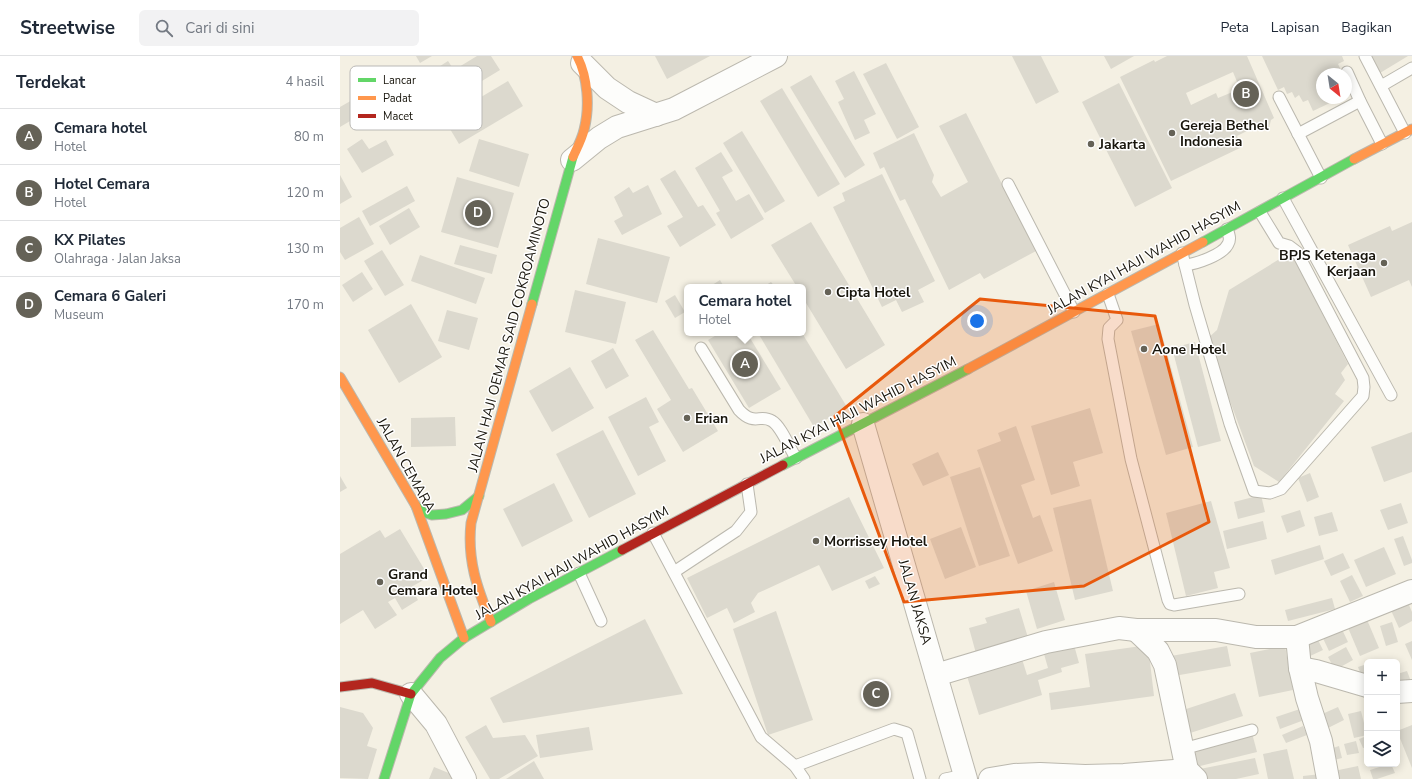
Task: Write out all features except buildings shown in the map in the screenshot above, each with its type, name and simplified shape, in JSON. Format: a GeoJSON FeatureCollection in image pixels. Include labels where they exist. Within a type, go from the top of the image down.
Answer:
{"type":"FeatureCollection","features":[{"type":"Feature","properties":{"kind":"main road","name":"JALAN HAJI OEMAR SAID COKROAMINOTO"},"geometry":{"type":"LineString","coordinates":[[490,622],[474,581],[469,537],[471,523],[572,160],[585,127],[587,98],[580,59]]}},
{"type":"Feature","properties":{"kind":"main road","name":"JALAN KYAI HAJI WAHID HASYIM"},"geometry":{"type":"LineString","coordinates":[[384,779],[411,694],[440,658],[464,638],[529,599],[1016,344],[1408,131]]}},
{"type":"Feature","properties":{"kind":"main road","name":"JALAN CEMARA"},"geometry":{"type":"LineString","coordinates":[[340,377],[416,506],[464,638]]}},
{"type":"Feature","properties":{"kind":"main road"},"geometry":{"type":"LineString","coordinates":[[416,506],[423,512],[432,515],[446,514],[462,510],[479,496]]}},
{"type":"Feature","properties":{"kind":"main road"},"geometry":{"type":"LineString","coordinates":[[340,687],[372,683],[411,694]]}},
{"type":"Feature","properties":{"kind":"street"},"geometry":{"type":"LineString","coordinates":[[572,160],[598,138],[617,127],[674,109],[776,56]]}},
{"type":"Feature","properties":{"kind":"street"},"geometry":{"type":"LineString","coordinates":[[580,59],[607,88],[628,102],[656,115]]}},
{"type":"Feature","properties":{"kind":"street","name":"JALAN JAKSA"},"geometry":{"type":"LineString","coordinates":[[863,424],[936,675],[959,778]]}},
{"type":"Feature","properties":{"kind":"street"},"geometry":{"type":"LineString","coordinates":[[936,675],[1046,642],[1119,628],[1136,630],[1216,630],[1256,637],[1297,637],[1412,591]]}},
{"type":"Feature","properties":{"kind":"street"},"geometry":{"type":"LineString","coordinates":[[990,779],[1014,775],[1040,774],[1093,776],[1188,766],[1165,665],[1158,651],[1136,630]]}},
{"type":"Feature","properties":{"kind":"street"},"geometry":{"type":"LineString","coordinates":[[1297,637],[1300,668],[1307,698],[1321,741],[1328,779]]}},
{"type":"Feature","properties":{"kind":"street"},"geometry":{"type":"LineString","coordinates":[[1300,668],[1316,671],[1364,685]]}},
{"type":"Feature","properties":{"kind":"street"},"geometry":{"type":"LineString","coordinates":[[1400,692],[1412,691]]}},
{"type":"Feature","properties":{"kind":"street"},"geometry":{"type":"LineString","coordinates":[[411,694],[436,724],[466,779]]}},
{"type":"Feature","properties":{"kind":"lane"},"geometry":{"type":"LineString","coordinates":[[1366,56],[1380,86],[1408,131]]}},
{"type":"Feature","properties":{"kind":"lane"},"geometry":{"type":"LineString","coordinates":[[1380,86],[1412,68]]}},
{"type":"Feature","properties":{"kind":"lane"},"geometry":{"type":"LineString","coordinates":[[1352,83],[1382,144]]}},
{"type":"Feature","properties":{"kind":"lane"},"geometry":{"type":"LineString","coordinates":[[1279,97],[1321,178]]}},
{"type":"Feature","properties":{"kind":"lane"},"geometry":{"type":"LineString","coordinates":[[1298,134],[1360,101]]}},
{"type":"Feature","properties":{"kind":"lane"},"geometry":{"type":"LineString","coordinates":[[1008,184],[1074,312]]}},
{"type":"Feature","properties":{"kind":"lane"},"geometry":{"type":"LineString","coordinates":[[1284,198],[1391,395]]}},
{"type":"Feature","properties":{"kind":"lane"},"geometry":{"type":"LineString","coordinates":[[1182,253],[1195,305],[1230,424],[1254,491],[1270,494],[1281,489],[1363,396],[1364,387],[1363,378],[1297,252],[1289,246],[1279,243],[1260,212]]}},
{"type":"Feature","properties":{"kind":"lane"},"geometry":{"type":"LineString","coordinates":[[1185,265],[1193,264],[1206,259],[1220,252],[1228,245],[1230,236],[1227,228]]}},
{"type":"Feature","properties":{"kind":"lane"},"geometry":{"type":"LineString","coordinates":[[1108,294],[1117,320],[1109,328],[1108,338],[1131,459],[1168,600],[1170,604],[1174,605],[1239,594]]}},
{"type":"Feature","properties":{"kind":"lane"},"geometry":{"type":"LineString","coordinates":[[701,348],[739,410],[751,419],[771,420],[776,424],[796,458]]}},
{"type":"Feature","properties":{"kind":"lane"},"geometry":{"type":"LineString","coordinates":[[674,572],[736,531],[751,512],[747,484]]}},
{"type":"Feature","properties":{"kind":"lane"},"geometry":{"type":"LineString","coordinates":[[653,533],[761,737],[795,766],[804,779]]}},
{"type":"Feature","properties":{"kind":"lane"},"geometry":{"type":"LineString","coordinates":[[579,573],[601,621]]}},
{"type":"Feature","properties":{"kind":"lane"},"geometry":{"type":"LineString","coordinates":[[795,766],[894,729],[906,733],[920,779]]}},
{"type":"Feature","properties":{"kind":"lane"},"geometry":{"type":"LineString","coordinates":[[1188,766],[1252,730]]}},
{"type":"Feature","properties":{"kind":"highlighted area"},"geometry":{"type":"Polygon","coordinates":[[[980,299],[1155,316],[1209,522],[1084,586],[904,602],[835,416],[980,299]]]}},
{"type":"Feature","properties":{"kind":"traffic: fast"},"geometry":{"type":"LineString","coordinates":[[532,304],[573,157]]}},
{"type":"Feature","properties":{"kind":"traffic: fast"},"geometry":{"type":"LineString","coordinates":[[1203,242],[1354,159]]}},
{"type":"Feature","properties":{"kind":"traffic: fast"},"geometry":{"type":"LineString","coordinates":[[783,465],[968,369]]}},
{"type":"Feature","properties":{"kind":"traffic: fast"},"geometry":{"type":"LineString","coordinates":[[416,506],[423,512],[432,515],[446,514],[462,510],[479,496]]}},
{"type":"Feature","properties":{"kind":"traffic: fast"},"geometry":{"type":"LineString","coordinates":[[384,779],[411,694],[440,658],[464,638],[529,599],[622,550]]}},
{"type":"Feature","properties":{"kind":"traffic: slow"},"geometry":{"type":"LineString","coordinates":[[573,157],[583,133],[587,112],[586,83],[584,73],[577,56]]}},
{"type":"Feature","properties":{"kind":"traffic: slow"},"geometry":{"type":"LineString","coordinates":[[1354,159],[1412,129]]}},
{"type":"Feature","properties":{"kind":"traffic: slow"},"geometry":{"type":"LineString","coordinates":[[968,369],[1203,242]]}},
{"type":"Feature","properties":{"kind":"traffic: slow"},"geometry":{"type":"LineString","coordinates":[[491,622],[474,574],[470,549],[471,523],[532,304]]}},
{"type":"Feature","properties":{"kind":"traffic: slow"},"geometry":{"type":"LineString","coordinates":[[340,377],[416,506],[464,638]]}},
{"type":"Feature","properties":{"kind":"traffic: jam"},"geometry":{"type":"LineString","coordinates":[[622,550],[783,465]]}},
{"type":"Feature","properties":{"kind":"traffic: jam"},"geometry":{"type":"LineString","coordinates":[[340,687],[372,683],[411,694]]}},
{"type":"Feature","properties":{"kind":"place","name":"Hotel Cemara"},"geometry":{"type":"Point","coordinates":[1246,94]}},
{"type":"Feature","properties":{"kind":"place","name":"Gereja Bethel Indonesia"},"geometry":{"type":"Point","coordinates":[1172,133]}},
{"type":"Feature","properties":{"kind":"place","name":"Jakarta"},"geometry":{"type":"Point","coordinates":[1091,144]}},
{"type":"Feature","properties":{"kind":"place","name":"Cemara 6 Galeri"},"geometry":{"type":"Point","coordinates":[478,213]}},
{"type":"Feature","properties":{"kind":"place","name":"BPJS Ketenaga Kerjaan"},"geometry":{"type":"Point","coordinates":[1384,263]}},
{"type":"Feature","properties":{"kind":"place","name":"Cipta Hotel"},"geometry":{"type":"Point","coordinates":[828,292]}},
{"type":"Feature","properties":{"kind":"place","name":"Aone Hotel"},"geometry":{"type":"Point","coordinates":[1144,349]}},
{"type":"Feature","properties":{"kind":"place","name":"Cemara hotel"},"geometry":{"type":"Point","coordinates":[745,364]}},
{"type":"Feature","properties":{"kind":"place","name":"Erian"},"geometry":{"type":"Point","coordinates":[687,418]}},
{"type":"Feature","properties":{"kind":"place","name":"Morrissey Hotel"},"geometry":{"type":"Point","coordinates":[816,541]}},
{"type":"Feature","properties":{"kind":"place","name":"Grand Cemara Hotel"},"geometry":{"type":"Point","coordinates":[380,582]}},
{"type":"Feature","properties":{"kind":"place","name":"KX Pilates"},"geometry":{"type":"Point","coordinates":[876,694]}}]}
